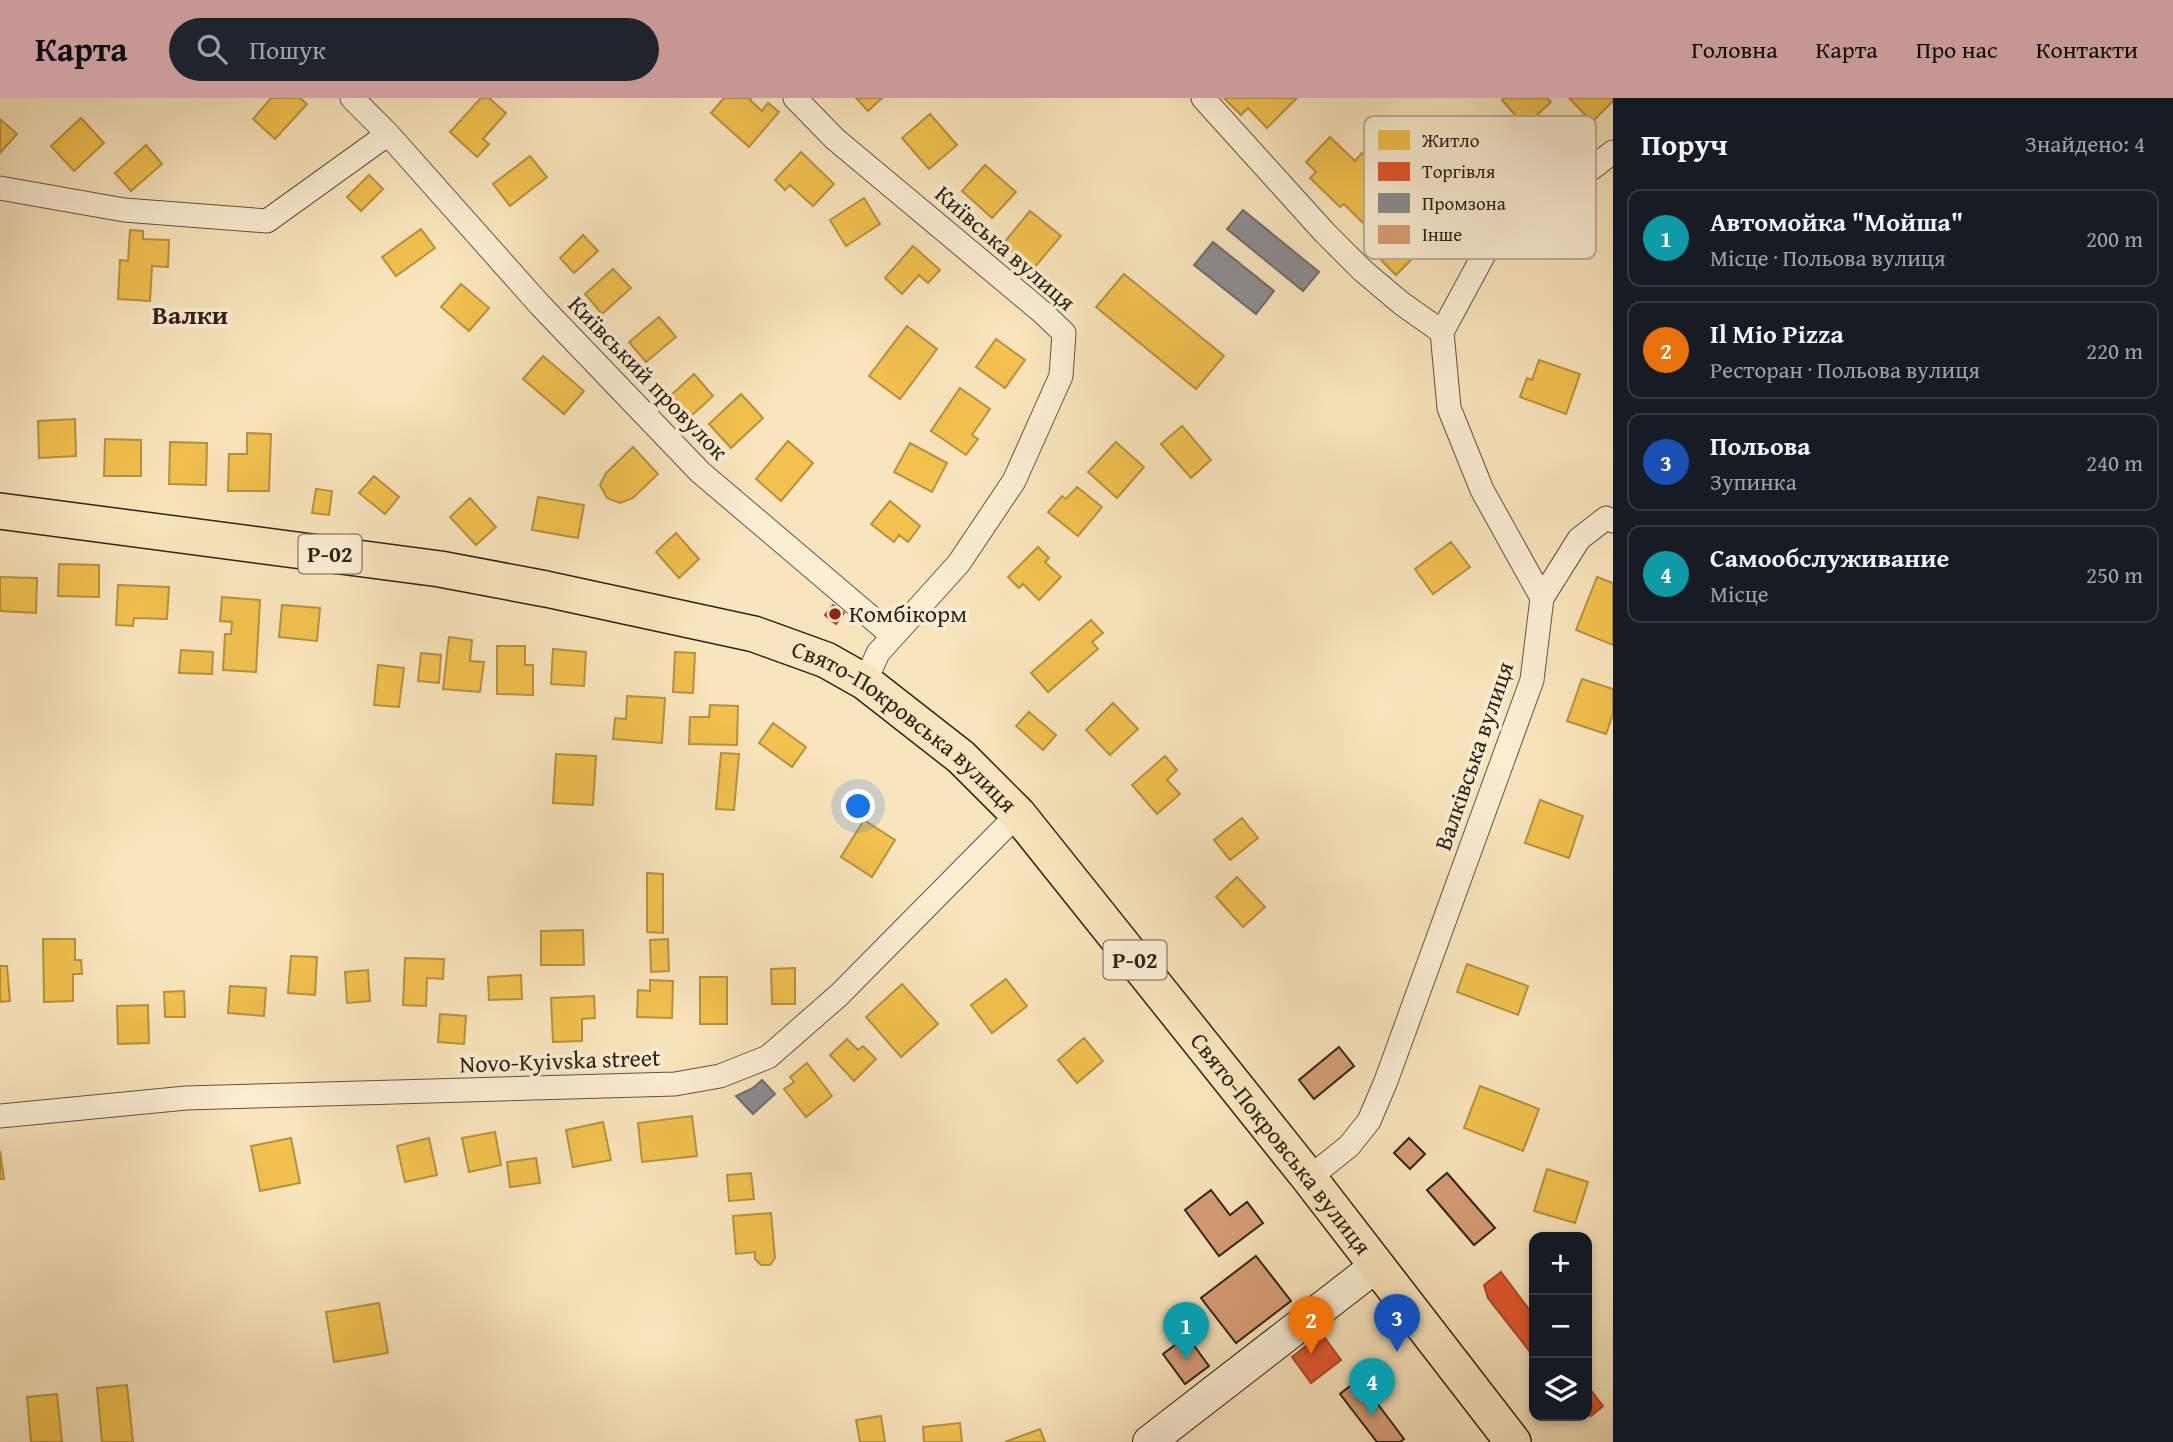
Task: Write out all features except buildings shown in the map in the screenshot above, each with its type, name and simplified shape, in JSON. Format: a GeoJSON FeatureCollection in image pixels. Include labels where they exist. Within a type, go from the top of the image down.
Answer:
{"type":"FeatureCollection","features":[{"type":"Feature","properties":{"kind":"main road","name":"Свято-Покровська вулиця"},"geometry":{"type":"LineString","coordinates":[[0,511],[440,569],[533,586],[754,634],[826,660],[865,682],[961,757],[1018,814],[1309,1178],[1513,1442]]}},
{"type":"Feature","properties":{"kind":"street","name":"Київський провулок"},"geometry":{"type":"LineString","coordinates":[[352,98],[388,134],[540,305],[700,472],[893,636]]}},
{"type":"Feature","properties":{"kind":"street","name":"Київська вулиця"},"geometry":{"type":"LineString","coordinates":[[795,98],[835,139],[1042,312],[1064,334],[1061,376],[1014,481],[959,563],[878,653],[865,682]]}},
{"type":"Feature","properties":{"kind":"street"},"geometry":{"type":"LineString","coordinates":[[1203,98],[1362,270],[1401,303],[1442,332]]}},
{"type":"Feature","properties":{"kind":"street"},"geometry":{"type":"LineString","coordinates":[[0,188],[124,210],[267,221],[388,134]]}},
{"type":"Feature","properties":{"kind":"street"},"geometry":{"type":"LineString","coordinates":[[1596,165],[1613,152]]}},
{"type":"Feature","properties":{"kind":"street"},"geometry":{"type":"LineString","coordinates":[[1482,259],[1442,332],[1449,408],[1482,490],[1542,598],[1579,539],[1606,518],[1613,521]]}},
{"type":"Feature","properties":{"kind":"street","name":"Валківська вулиця"},"geometry":{"type":"LineString","coordinates":[[1309,1178],[1356,1138],[1369,1121],[1386,1081],[1532,680],[1542,598]]}},
{"type":"Feature","properties":{"kind":"street","name":"Novo-Kyivska street"},"geometry":{"type":"LineString","coordinates":[[0,1116],[186,1098],[675,1084],[720,1076],[768,1057],[829,1004],[1018,814]]}},
{"type":"Feature","properties":{"kind":"street"},"geometry":{"type":"LineString","coordinates":[[1149,1442],[1376,1266]]}},
{"type":"Feature","properties":{"kind":"place","name":"Комбікорм"},"geometry":{"type":"Point","coordinates":[835,614]}},
{"type":"Feature","properties":{"kind":"place","name":"Польова"},"geometry":{"type":"Point","coordinates":[1397,1352]}},
{"type":"Feature","properties":{"kind":"place","name":"Il Mio Pizza"},"geometry":{"type":"Point","coordinates":[1311,1354]}},
{"type":"Feature","properties":{"kind":"place","name":"Автомойка \"Мойша\""},"geometry":{"type":"Point","coordinates":[1186,1360]}},
{"type":"Feature","properties":{"kind":"place","name":"Самообслуживание"},"geometry":{"type":"Point","coordinates":[1372,1416]}},
{"type":"Feature","properties":{"kind":"district","name":"Валки"},"geometry":{"type":"Point","coordinates":[190,315]}}]}
